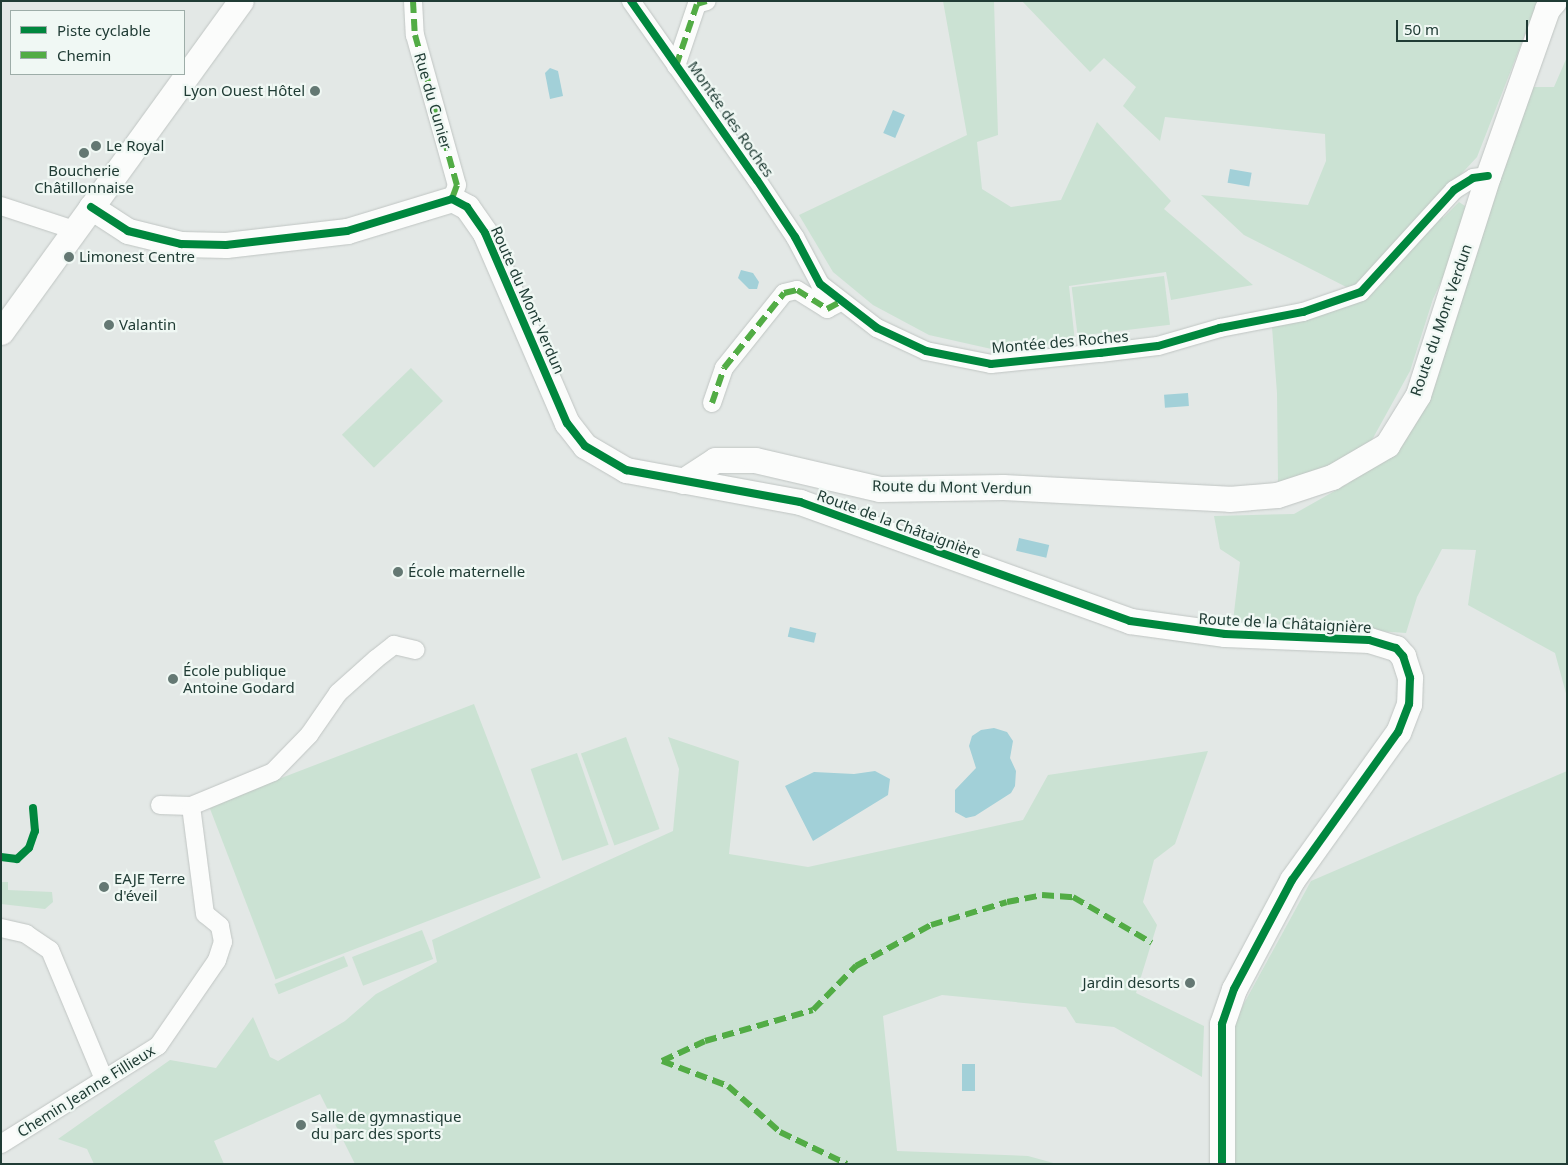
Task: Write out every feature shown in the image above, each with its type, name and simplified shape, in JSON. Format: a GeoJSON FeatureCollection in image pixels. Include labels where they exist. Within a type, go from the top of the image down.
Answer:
{"type":"FeatureCollection","features":[{"type":"Feature","properties":{"kind":"street"},"geometry":{"type":"LineString","coordinates":[[1,332],[241,1]]}},
{"type":"Feature","properties":{"kind":"street","name":"Rue du Cunier"},"geometry":{"type":"LineString","coordinates":[[414,1],[415,35],[425,79],[457,185],[452,199]]}},
{"type":"Feature","properties":{"kind":"street","name":"Montée des Roches"},"geometry":{"type":"LineString","coordinates":[[631,1],[795,237],[820,284],[840,302],[877,328],[926,352],[991,364],[1158,346],[1220,328],[1303,312],[1361,292],[1454,190],[1473,178],[1488,176]]}},
{"type":"Feature","properties":{"kind":"street"},"geometry":{"type":"LineString","coordinates":[[676,66],[697,4],[707,1]]}},
{"type":"Feature","properties":{"kind":"street","name":"Route du Mont Verdun"},"geometry":{"type":"LineString","coordinates":[[452,199],[466,207],[485,233],[567,424],[585,446],[626,470],[683,481],[715,460],[755,460],[880,489],[1003,487],[1229,499],[1277,495],[1332,477],[1387,445],[1418,395],[1488,176],[1547,9],[1554,1]]}},
{"type":"Feature","properties":{"kind":"street"},"geometry":{"type":"LineString","coordinates":[[91,207],[128,231],[181,244],[226,245],[347,231],[452,199]]}},
{"type":"Feature","properties":{"kind":"street"},"geometry":{"type":"LineString","coordinates":[[1,206],[74,230]]}},
{"type":"Feature","properties":{"kind":"street"},"geometry":{"type":"LineString","coordinates":[[712,403],[724,368],[784,293],[797,290],[827,309],[840,302]]}},
{"type":"Feature","properties":{"kind":"street","name":"Route de la Châtaignière"},"geometry":{"type":"LineString","coordinates":[[683,481],[800,502],[1130,621],[1225,634],[1369,640],[1396,648],[1403,656],[1410,678],[1409,704],[1398,732],[1292,880],[1234,988],[1222,1024],[1222,1164]]}},
{"type":"Feature","properties":{"kind":"street"},"geometry":{"type":"LineString","coordinates":[[160,805],[191,806],[273,772],[310,735],[338,693],[376,659],[394,645],[416,650]]}},
{"type":"Feature","properties":{"kind":"street","name":"Chemin Jeanne Fillieux"},"geometry":{"type":"LineString","coordinates":[[1,1144],[158,1046],[217,960],[223,942],[220,926],[205,914],[191,806]]}},
{"type":"Feature","properties":{"kind":"street"},"geometry":{"type":"LineString","coordinates":[[1,928],[26,934],[50,950],[104,1079]]}},
{"type":"Feature","properties":{"kind":"green space"},"geometry":{"type":"Polygon","coordinates":[[[943,1],[994,1],[998,135],[977,142],[982,189],[1011,207],[1061,200],[1097,122],[1171,201],[1164,209],[1253,285],[1171,300],[1166,272],[1069,286],[1075,342],[996,350],[929,335],[873,305],[833,272],[799,215],[967,135],[943,1]]]}},
{"type":"Feature","properties":{"kind":"green space"},"geometry":{"type":"Polygon","coordinates":[[[1022,1],[1538,1],[1477,157],[1438,199],[1443,218],[1459,202],[1468,208],[1461,238],[1433,299],[1410,371],[1362,458],[1278,483],[1277,393],[1272,327],[1366,297],[1244,235],[1201,195],[1308,205],[1326,161],[1325,134],[1165,117],[1160,141],[1123,106],[1136,87],[1104,58],[1090,72],[1022,1]]]}},
{"type":"Feature","properties":{"kind":"green space"},"geometry":{"type":"Polygon","coordinates":[[[1567,57],[1567,697],[1555,653],[1468,605],[1476,550],[1442,549],[1417,597],[1406,633],[1233,621],[1240,562],[1220,549],[1214,516],[1294,514],[1347,484],[1386,453],[1490,202],[1533,87],[1554,87],[1567,57]]]}},
{"type":"Feature","properties":{"kind":"green space"},"geometry":{"type":"Polygon","coordinates":[[[1164,276],[1170,325],[1078,336],[1072,287],[1164,276]]]}},
{"type":"Feature","properties":{"kind":"green space"},"geometry":{"type":"Polygon","coordinates":[[[411,368],[443,401],[374,468],[342,435],[411,368]]]}},
{"type":"Feature","properties":{"kind":"green space"},"geometry":{"type":"Polygon","coordinates":[[[474,704],[541,878],[276,979],[209,806],[474,704]]]}},
{"type":"Feature","properties":{"kind":"green space"},"geometry":{"type":"Polygon","coordinates":[[[626,737],[660,829],[614,846],[581,753],[626,737]]]}},
{"type":"Feature","properties":{"kind":"green space"},"geometry":{"type":"Polygon","coordinates":[[[668,737],[739,761],[729,854],[808,867],[1023,820],[1048,775],[1208,751],[1175,844],[1154,860],[1143,902],[1157,925],[1136,993],[1204,1026],[1202,1077],[1114,1027],[1076,1023],[1066,1007],[942,995],[883,1016],[897,1151],[1028,1156],[1057,1164],[355,1164],[320,1094],[214,1141],[224,1164],[94,1164],[87,1149],[58,1139],[170,1060],[216,1068],[253,1017],[270,1057],[278,1061],[345,1021],[376,994],[437,962],[432,940],[673,831],[679,769],[668,737]]]}},
{"type":"Feature","properties":{"kind":"green space"},"geometry":{"type":"Polygon","coordinates":[[[577,753],[609,845],[562,861],[531,769],[577,753]]]}},
{"type":"Feature","properties":{"kind":"green space"},"geometry":{"type":"Polygon","coordinates":[[[1567,771],[1567,1164],[1231,1164],[1235,1020],[1311,881],[1567,771]]]}},
{"type":"Feature","properties":{"kind":"green space"},"geometry":{"type":"Polygon","coordinates":[[[1,882],[8,882],[8,890],[52,892],[53,902],[45,909],[1,904],[1,882]]]}},
{"type":"Feature","properties":{"kind":"green space"},"geometry":{"type":"Polygon","coordinates":[[[422,930],[433,959],[363,986],[352,957],[422,930]]]}},
{"type":"Feature","properties":{"kind":"green space"},"geometry":{"type":"Polygon","coordinates":[[[344,956],[348,966],[279,994],[274,984],[344,956]]]}},
{"type":"Feature","properties":{"kind":"water"},"geometry":{"type":"Polygon","coordinates":[[[550,68],[558,71],[563,96],[550,99],[545,73],[550,68]]]}},
{"type":"Feature","properties":{"kind":"water"},"geometry":{"type":"Polygon","coordinates":[[[893,110],[905,115],[895,138],[883,133],[893,110]]]}},
{"type":"Feature","properties":{"kind":"water"},"geometry":{"type":"Polygon","coordinates":[[[1230,169],[1252,173],[1249,187],[1228,183],[1230,169]]]}},
{"type":"Feature","properties":{"kind":"water"},"geometry":{"type":"Polygon","coordinates":[[[741,270],[753,273],[759,282],[757,289],[749,289],[738,278],[741,270]]]}},
{"type":"Feature","properties":{"kind":"water"},"geometry":{"type":"Polygon","coordinates":[[[1188,393],[1189,406],[1165,408],[1164,395],[1188,393]]]}},
{"type":"Feature","properties":{"kind":"water"},"geometry":{"type":"Polygon","coordinates":[[[1019,538],[1049,545],[1046,558],[1016,551],[1019,538]]]}},
{"type":"Feature","properties":{"kind":"water"},"geometry":{"type":"Polygon","coordinates":[[[790,627],[816,633],[814,643],[788,637],[790,627]]]}},
{"type":"Feature","properties":{"kind":"water"},"geometry":{"type":"Polygon","coordinates":[[[994,728],[1007,732],[1013,741],[1010,758],[1016,771],[1015,786],[1011,793],[975,816],[966,818],[955,812],[955,790],[976,768],[969,746],[972,736],[981,730],[994,728]]]}},
{"type":"Feature","properties":{"kind":"water"},"geometry":{"type":"Polygon","coordinates":[[[875,771],[890,779],[888,795],[813,841],[785,786],[814,772],[854,774],[875,771]]]}},
{"type":"Feature","properties":{"kind":"water"},"geometry":{"type":"Polygon","coordinates":[[[962,1064],[975,1064],[975,1091],[962,1091],[962,1064]]]}},
{"type":"Feature","properties":{"kind":"marked path"},"geometry":{"type":"LineString","coordinates":[[413,1],[415,35],[457,185],[452,199]]}},
{"type":"Feature","properties":{"kind":"marked path"},"geometry":{"type":"LineString","coordinates":[[676,66],[697,4],[707,1]]}},
{"type":"Feature","properties":{"kind":"marked path"},"geometry":{"type":"LineString","coordinates":[[712,403],[724,368],[784,293],[797,290],[827,309],[840,302]]}},
{"type":"Feature","properties":{"kind":"marked path"},"geometry":{"type":"LineString","coordinates":[[662,1061],[705,1041],[813,1010],[856,966],[931,925],[1007,902],[1042,895],[1073,897],[1152,943]]}},
{"type":"Feature","properties":{"kind":"marked path"},"geometry":{"type":"LineString","coordinates":[[662,1061],[728,1086],[780,1132],[847,1164]]}},
{"type":"Feature","properties":{"kind":"cycle path"},"geometry":{"type":"LineString","coordinates":[[631,1],[757,180],[795,237],[820,284],[877,328],[926,351],[991,364],[1100,353],[1158,346],[1220,328],[1303,312],[1361,292],[1454,190],[1473,178],[1488,176]]}},
{"type":"Feature","properties":{"kind":"cycle path"},"geometry":{"type":"LineString","coordinates":[[91,207],[128,231],[181,244],[226,245],[347,231],[452,199],[467,207],[485,233],[567,423],[585,446],[626,470],[800,502],[1130,621],[1225,634],[1369,640],[1396,648],[1403,656],[1410,678],[1409,704],[1398,732],[1292,880],[1234,989],[1222,1024],[1222,1164]]}},
{"type":"Feature","properties":{"kind":"cycle path"},"geometry":{"type":"LineString","coordinates":[[1,857],[17,859],[29,848],[35,831],[33,808]]}},
{"type":"Feature","properties":{"kind":"place","name":"Lyon Ouest Hôtel"},"geometry":{"type":"Point","coordinates":[315,91]}},
{"type":"Feature","properties":{"kind":"place","name":"Le Royal"},"geometry":{"type":"Point","coordinates":[96,146]}},
{"type":"Feature","properties":{"kind":"place","name":"Boucherie Châtillonnaise"},"geometry":{"type":"Point","coordinates":[84,153]}},
{"type":"Feature","properties":{"kind":"place","name":"Limonest Centre"},"geometry":{"type":"Point","coordinates":[69,257]}},
{"type":"Feature","properties":{"kind":"place","name":"Valantin"},"geometry":{"type":"Point","coordinates":[109,325]}},
{"type":"Feature","properties":{"kind":"place","name":"École maternelle"},"geometry":{"type":"Point","coordinates":[398,572]}},
{"type":"Feature","properties":{"kind":"place","name":"École publique Antoine Godard"},"geometry":{"type":"Point","coordinates":[173,679]}},
{"type":"Feature","properties":{"kind":"place","name":"EAJE Terre d'éveil"},"geometry":{"type":"Point","coordinates":[104,887]}},
{"type":"Feature","properties":{"kind":"place","name":"Jardin desorts"},"geometry":{"type":"Point","coordinates":[1190,983]}},
{"type":"Feature","properties":{"kind":"place","name":"Salle de gymnastique du parc des sports"},"geometry":{"type":"Point","coordinates":[301,1125]}}]}
